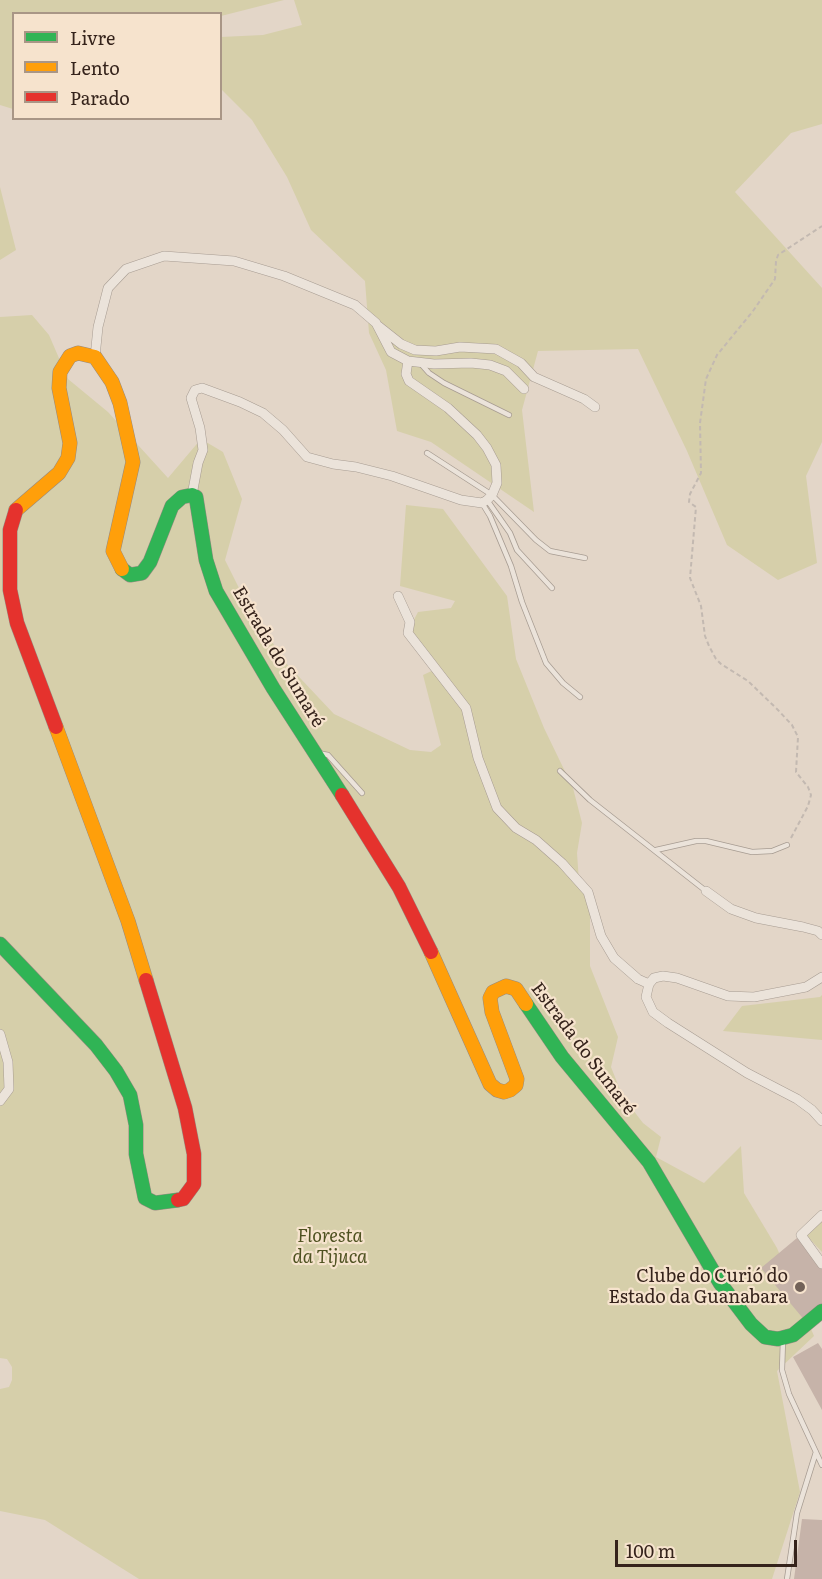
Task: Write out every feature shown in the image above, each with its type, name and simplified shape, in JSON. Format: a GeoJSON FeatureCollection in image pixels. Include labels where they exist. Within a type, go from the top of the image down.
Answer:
{"type":"FeatureCollection","features":[{"type":"Feature","properties":{"kind":"street"},"geometry":{"type":"LineString","coordinates":[[408,361],[406,374],[409,381],[448,408],[477,435],[487,448],[496,465],[498,483],[487,500],[445,495],[392,476],[307,457],[283,430],[263,413],[202,388],[195,390],[191,398],[200,428],[203,450],[192,495],[182,497],[172,506],[150,562],[142,573],[136,576],[127,574],[122,569],[113,550],[134,462],[120,403],[112,382],[95,357],[98,327],[108,288],[126,269],[164,256],[234,261],[284,276],[355,305],[401,344],[415,350],[436,351],[460,347],[496,350],[521,363],[534,377],[584,399],[595,407]]}},
{"type":"Feature","properties":{"kind":"street"},"geometry":{"type":"LineString","coordinates":[[377,325],[391,352],[408,361],[490,365],[506,371],[525,389]]}},
{"type":"Feature","properties":{"kind":"street"},"geometry":{"type":"LineString","coordinates":[[496,350],[508,359],[506,371]]}},
{"type":"Feature","properties":{"kind":"street"},"geometry":{"type":"LineString","coordinates":[[0,944],[96,1045],[116,1071],[130,1095],[136,1125],[136,1154],[145,1198],[155,1203],[183,1199],[195,1184],[194,1154],[185,1108],[128,921],[24,644],[10,590],[10,530],[14,513],[21,504],[59,472],[68,458],[70,443],[59,388],[60,372],[70,356],[78,353],[95,357]]}},
{"type":"Feature","properties":{"kind":"street","name":"Estrada do Sumaré"},"geometry":{"type":"LineString","coordinates":[[192,495],[198,501],[206,560],[216,591],[273,688],[399,887],[422,929],[490,1084],[504,1092],[516,1085],[517,1079],[492,1012],[490,998],[493,992],[506,986],[516,989],[562,1057],[649,1162],[720,1283],[751,1324],[765,1337],[778,1339],[783,1337]]}},
{"type":"Feature","properties":{"kind":"street"},"geometry":{"type":"LineString","coordinates":[[398,596],[410,622],[408,633],[466,708],[478,758],[497,808],[516,828],[536,840],[562,863],[588,892],[601,936],[614,958],[638,979],[649,984]]}},
{"type":"Feature","properties":{"kind":"street"},"geometry":{"type":"LineString","coordinates":[[706,891],[731,909],[743,914],[803,927],[822,935]]}},
{"type":"Feature","properties":{"kind":"street"},"geometry":{"type":"LineString","coordinates":[[822,977],[806,987],[754,998],[728,996],[677,978],[663,976],[654,978],[649,984],[646,997],[657,1015],[747,1073],[797,1099],[822,1121]]}},
{"type":"Feature","properties":{"kind":"street"},"geometry":{"type":"LineString","coordinates":[[0,1034],[8,1062],[9,1089],[0,1101]]}},
{"type":"Feature","properties":{"kind":"street"},"geometry":{"type":"LineString","coordinates":[[822,1215],[801,1235],[822,1264]]}},
{"type":"Feature","properties":{"kind":"street"},"geometry":{"type":"LineString","coordinates":[[783,1337],[793,1335],[822,1311]]}},
{"type":"Feature","properties":{"kind":"lane"},"geometry":{"type":"LineString","coordinates":[[419,363],[444,383],[509,415]]}},
{"type":"Feature","properties":{"kind":"lane"},"geometry":{"type":"LineString","coordinates":[[427,453],[550,551],[585,558]]}},
{"type":"Feature","properties":{"kind":"lane"},"geometry":{"type":"LineString","coordinates":[[487,500],[510,533],[517,550],[552,588]]}},
{"type":"Feature","properties":{"kind":"lane"},"geometry":{"type":"LineString","coordinates":[[487,500],[490,516],[511,566],[522,602],[546,663],[563,683],[580,697]]}},
{"type":"Feature","properties":{"kind":"lane"},"geometry":{"type":"LineString","coordinates":[[316,753],[328,755],[362,794]]}},
{"type":"Feature","properties":{"kind":"lane"},"geometry":{"type":"LineString","coordinates":[[560,771],[590,800],[706,891]]}},
{"type":"Feature","properties":{"kind":"lane"},"geometry":{"type":"LineString","coordinates":[[656,850],[696,841],[706,841],[752,852],[772,851],[787,845]]}},
{"type":"Feature","properties":{"kind":"lane"},"geometry":{"type":"LineString","coordinates":[[783,1337],[782,1370],[789,1394],[822,1466]]}},
{"type":"Feature","properties":{"kind":"lane"},"geometry":{"type":"LineString","coordinates":[[787,1579],[797,1513],[816,1452]]}},
{"type":"Feature","properties":{"kind":"path"},"geometry":{"type":"LineString","coordinates":[[787,845],[808,807],[810,795],[808,787],[796,772],[798,736],[796,729],[748,681],[721,664],[709,646],[705,636],[701,606],[690,578],[696,507],[689,502],[690,494],[701,473],[700,423],[706,379],[717,355],[753,311],[775,279],[778,255],[822,226]]}},
{"type":"Feature","properties":{"kind":"green space"},"geometry":{"type":"Polygon","coordinates":[[[0,0],[284,0],[222,16],[222,12],[12,12],[12,109],[0,105],[0,0]]]}},
{"type":"Feature","properties":{"kind":"green space"},"geometry":{"type":"Polygon","coordinates":[[[294,0],[822,0],[822,124],[791,133],[735,192],[822,288],[822,442],[806,476],[817,563],[778,580],[727,545],[687,451],[638,349],[538,351],[522,410],[534,512],[431,442],[397,431],[386,370],[369,333],[365,281],[311,230],[287,177],[252,120],[222,90],[222,37],[263,35],[302,25],[294,0]]]}},
{"type":"Feature","properties":{"kind":"green space"},"geometry":{"type":"Polygon","coordinates":[[[0,187],[16,250],[0,260],[0,187]]]}},
{"type":"Feature","properties":{"kind":"green space","name":"Floresta da Tijuca"},"geometry":{"type":"Polygon","coordinates":[[[32,315],[49,335],[68,379],[108,412],[168,478],[201,439],[223,452],[242,499],[225,560],[244,598],[285,662],[334,714],[410,750],[431,752],[441,745],[423,675],[436,669],[408,631],[418,612],[451,608],[455,601],[400,586],[406,505],[443,509],[507,596],[516,659],[544,728],[573,788],[582,823],[577,853],[579,882],[590,904],[590,966],[618,1037],[611,1067],[623,1097],[643,1123],[661,1137],[656,1157],[704,1183],[741,1146],[744,1193],[777,1248],[814,1336],[777,1371],[800,1492],[772,1579],[139,1579],[45,1520],[0,1511],[0,1389],[9,1387],[12,1380],[12,1367],[7,1359],[0,1358],[0,317],[32,315]]]}},
{"type":"Feature","properties":{"kind":"green space"},"geometry":{"type":"Polygon","coordinates":[[[822,995],[822,1040],[723,1031],[742,1006],[822,995]]]}},
{"type":"Feature","properties":{"kind":"green space"},"geometry":{"type":"Polygon","coordinates":[[[822,1219],[822,1252],[807,1236],[822,1219]]]}},
{"type":"Feature","properties":{"kind":"building","name":"Clube do Curió do Estado da Guanabara"},"geometry":{"type":"Polygon","coordinates":[[[797,1238],[822,1267],[822,1307],[806,1322],[761,1268],[797,1238]]]}},
{"type":"Feature","properties":{"kind":"building"},"geometry":{"type":"Polygon","coordinates":[[[818,1343],[822,1349],[822,1410],[793,1357],[818,1343]]]}},
{"type":"Feature","properties":{"kind":"building"},"geometry":{"type":"Polygon","coordinates":[[[802,1519],[822,1520],[822,1579],[794,1579],[802,1519]]]}},
{"type":"Feature","properties":{"kind":"traffic: fast"},"geometry":{"type":"LineString","coordinates":[[122,569],[130,575],[142,573],[150,562],[172,506],[182,497],[192,495],[196,497],[206,560],[216,591],[273,688],[342,795]]}},
{"type":"Feature","properties":{"kind":"traffic: fast"},"geometry":{"type":"LineString","coordinates":[[0,944],[96,1045],[116,1071],[130,1095],[136,1125],[136,1154],[145,1198],[155,1203],[178,1200]]}},
{"type":"Feature","properties":{"kind":"traffic: fast"},"geometry":{"type":"LineString","coordinates":[[526,1004],[562,1057],[649,1162],[720,1283],[751,1324],[765,1337],[778,1339],[793,1335],[822,1311]]}},
{"type":"Feature","properties":{"kind":"traffic: slow"},"geometry":{"type":"LineString","coordinates":[[16,510],[59,473],[68,458],[70,443],[59,388],[60,372],[70,356],[78,353],[95,357],[112,382],[120,403],[133,462],[113,551],[122,569]]}},
{"type":"Feature","properties":{"kind":"traffic: slow"},"geometry":{"type":"LineString","coordinates":[[56,727],[128,921],[146,980]]}},
{"type":"Feature","properties":{"kind":"traffic: slow"},"geometry":{"type":"LineString","coordinates":[[431,952],[490,1084],[497,1090],[504,1092],[510,1090],[516,1085],[517,1079],[492,1012],[490,998],[493,992],[506,986],[516,989],[526,1004]]}},
{"type":"Feature","properties":{"kind":"traffic: jam"},"geometry":{"type":"LineString","coordinates":[[16,510],[10,530],[10,590],[17,623],[56,727]]}},
{"type":"Feature","properties":{"kind":"traffic: jam"},"geometry":{"type":"LineString","coordinates":[[342,795],[399,887],[431,952]]}},
{"type":"Feature","properties":{"kind":"traffic: jam"},"geometry":{"type":"LineString","coordinates":[[146,980],[185,1108],[194,1154],[194,1184],[183,1199],[178,1200]]}},
{"type":"Feature","properties":{"kind":"place","name":"Clube do Curió do Estado da Guanabara"},"geometry":{"type":"Point","coordinates":[800,1287]}}]}
